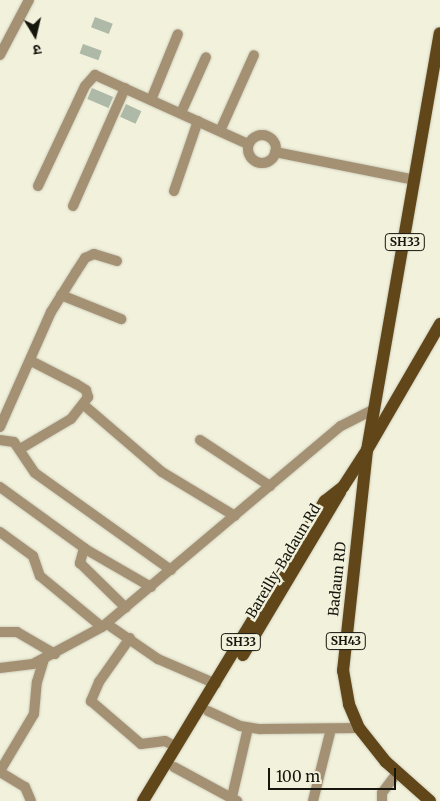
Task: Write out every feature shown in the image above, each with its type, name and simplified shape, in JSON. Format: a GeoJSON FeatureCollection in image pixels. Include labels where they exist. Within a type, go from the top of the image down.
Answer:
{"type":"FeatureCollection","features":[{"type":"Feature","properties":{"kind":"main road","name":"SH33"},"geometry":{"type":"LineString","coordinates":[[367,450],[440,33]]}},
{"type":"Feature","properties":{"kind":"main road","name":"SH33"},"geometry":{"type":"LineString","coordinates":[[144,801],[325,501],[343,487],[367,450],[440,324]]}},
{"type":"Feature","properties":{"kind":"main road","name":"Badaun RD"},"geometry":{"type":"LineString","coordinates":[[367,450],[344,671],[349,704],[359,728],[397,773],[430,801]]}},
{"type":"Feature","properties":{"kind":"main road","name":"Bareilly-Badaun Rd"},"geometry":{"type":"LineString","coordinates":[[152,801],[264,622],[343,487]]}},
{"type":"Feature","properties":{"kind":"street"},"geometry":{"type":"LineString","coordinates":[[0,55],[29,0]]}},
{"type":"Feature","properties":{"kind":"street"},"geometry":{"type":"LineString","coordinates":[[151,100],[178,34]]}},
{"type":"Feature","properties":{"kind":"street"},"geometry":{"type":"LineString","coordinates":[[220,131],[254,55]]}},
{"type":"Feature","properties":{"kind":"street"},"geometry":{"type":"LineString","coordinates":[[182,113],[206,58]]}},
{"type":"Feature","properties":{"kind":"street"},"geometry":{"type":"LineString","coordinates":[[38,186],[91,76],[100,77],[126,88],[248,144]]}},
{"type":"Feature","properties":{"kind":"street"},"geometry":{"type":"LineString","coordinates":[[73,206],[126,88]]}},
{"type":"Feature","properties":{"kind":"street"},"geometry":{"type":"LineString","coordinates":[[174,190],[198,121]]}},
{"type":"Feature","properties":{"kind":"street"},"geometry":{"type":"LineString","coordinates":[[259,135],[269,136],[275,144],[275,152],[270,161],[257,163],[250,157],[248,144],[259,135]]}},
{"type":"Feature","properties":{"kind":"street"},"geometry":{"type":"LineString","coordinates":[[275,152],[415,180]]}},
{"type":"Feature","properties":{"kind":"street"},"geometry":{"type":"LineString","coordinates":[[0,427],[61,295],[90,255],[98,254],[117,261]]}},
{"type":"Feature","properties":{"kind":"street"},"geometry":{"type":"LineString","coordinates":[[61,295],[121,319]]}},
{"type":"Feature","properties":{"kind":"street"},"geometry":{"type":"LineString","coordinates":[[20,449],[71,419],[85,406],[88,397],[86,390],[31,361]]}},
{"type":"Feature","properties":{"kind":"street"},"geometry":{"type":"LineString","coordinates":[[85,406],[162,472],[235,516]]}},
{"type":"Feature","properties":{"kind":"street"},"geometry":{"type":"LineString","coordinates":[[0,668],[27,666],[55,654],[104,626],[348,420],[374,409]]}},
{"type":"Feature","properties":{"kind":"street"},"geometry":{"type":"LineString","coordinates":[[0,440],[9,440],[20,449],[35,474],[171,570]]}},
{"type":"Feature","properties":{"kind":"street"},"geometry":{"type":"LineString","coordinates":[[200,440],[270,486]]}},
{"type":"Feature","properties":{"kind":"street"},"geometry":{"type":"LineString","coordinates":[[0,487],[84,548],[151,587]]}},
{"type":"Feature","properties":{"kind":"street"},"geometry":{"type":"LineString","coordinates":[[0,532],[33,556],[40,576],[104,626],[130,638],[158,659],[216,684]]}},
{"type":"Feature","properties":{"kind":"street"},"geometry":{"type":"LineString","coordinates":[[84,548],[80,564],[126,608]]}},
{"type":"Feature","properties":{"kind":"street"},"geometry":{"type":"LineString","coordinates":[[0,632],[17,632],[55,654]]}},
{"type":"Feature","properties":{"kind":"street"},"geometry":{"type":"LineString","coordinates":[[130,638],[99,682],[91,701],[140,744],[165,741],[177,747]]}},
{"type":"Feature","properties":{"kind":"street"},"geometry":{"type":"LineString","coordinates":[[31,801],[24,787],[0,771],[34,714],[37,682],[44,659]]}},
{"type":"Feature","properties":{"kind":"street"},"geometry":{"type":"LineString","coordinates":[[208,711],[248,728],[359,728]]}},
{"type":"Feature","properties":{"kind":"street"},"geometry":{"type":"LineString","coordinates":[[174,767],[234,800],[248,728]]}},
{"type":"Feature","properties":{"kind":"street"},"geometry":{"type":"LineString","coordinates":[[313,801],[331,729]]}},
{"type":"Feature","properties":{"kind":"street"},"geometry":{"type":"LineString","coordinates":[[382,801],[382,794],[397,773]]}},
{"type":"Feature","properties":{"kind":"building"},"geometry":{"type":"Polygon","coordinates":[[[95,17],[113,24],[109,34],[91,27],[95,17]]]}},
{"type":"Feature","properties":{"kind":"building"},"geometry":{"type":"Polygon","coordinates":[[[83,44],[102,51],[98,60],[80,53],[83,44]]]}},
{"type":"Feature","properties":{"kind":"building"},"geometry":{"type":"Polygon","coordinates":[[[92,88],[113,97],[108,108],[87,99],[92,88]]]}},
{"type":"Feature","properties":{"kind":"building"},"geometry":{"type":"Polygon","coordinates":[[[126,104],[141,111],[135,124],[120,117],[126,104]]]}}]}
